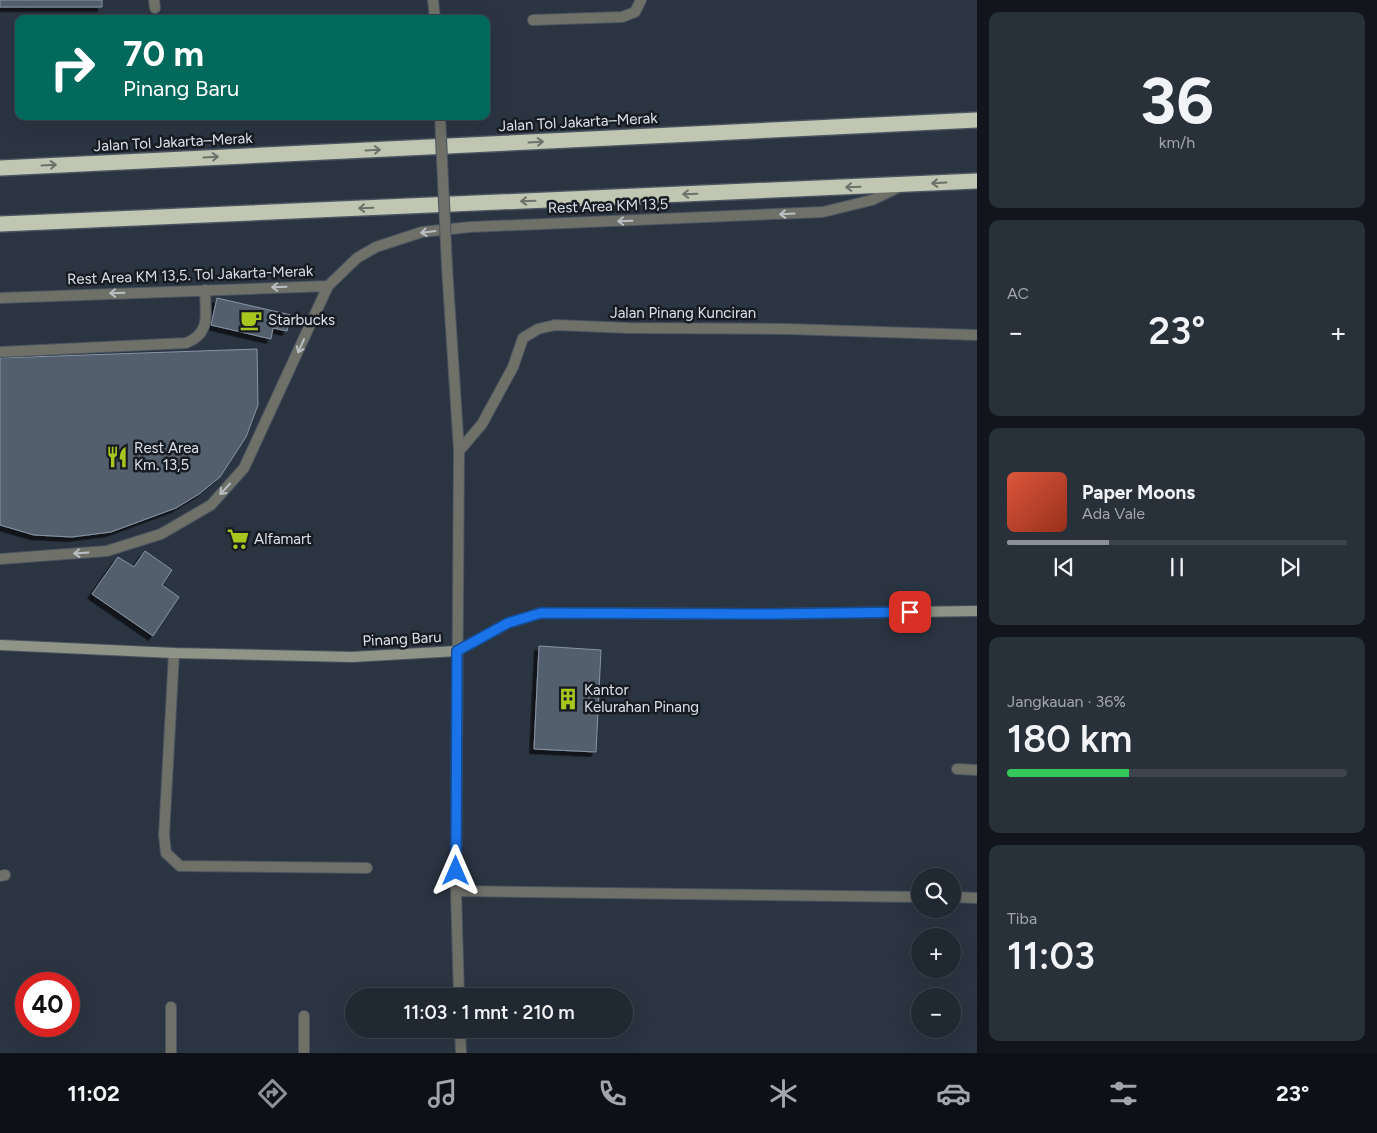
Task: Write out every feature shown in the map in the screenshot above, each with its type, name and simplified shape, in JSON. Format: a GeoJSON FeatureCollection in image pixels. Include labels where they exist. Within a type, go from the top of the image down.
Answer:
{"type":"FeatureCollection","features":[{"type":"Feature","properties":{"kind":"highway","name":"Jalan Tol Jakarta–Merak"},"geometry":{"type":"LineString","coordinates":[[0,168],[977,120]]}},
{"type":"Feature","properties":{"kind":"highway"},"geometry":{"type":"LineString","coordinates":[[0,224],[977,181]]}},
{"type":"Feature","properties":{"kind":"main road","name":"Pinang Baru"},"geometry":{"type":"LineString","coordinates":[[0,645],[174,653],[352,657],[457,651],[508,623],[541,613],[770,614],[977,611]]}},
{"type":"Feature","properties":{"kind":"street"},"geometry":{"type":"LineString","coordinates":[[433,0],[435,15]]}},
{"type":"Feature","properties":{"kind":"street"},"geometry":{"type":"LineString","coordinates":[[534,20],[622,17],[635,12],[641,0]]}},
{"type":"Feature","properties":{"kind":"street"},"geometry":{"type":"LineString","coordinates":[[440,120],[447,267],[459,451],[456,891],[459,988]]}},
{"type":"Feature","properties":{"kind":"street","name":"Rest Area KM 13,5"},"geometry":{"type":"LineString","coordinates":[[328,286],[357,258],[376,248],[422,232],[470,227],[823,212],[872,200],[901,185]]}},
{"type":"Feature","properties":{"kind":"street","name":"Rest Area KM 13,5. Tol Jakarta-Merak"},"geometry":{"type":"LineString","coordinates":[[0,298],[328,286],[244,468],[211,504],[161,534],[107,551],[0,559]]}},
{"type":"Feature","properties":{"kind":"street"},"geometry":{"type":"LineString","coordinates":[[0,352],[186,343],[196,339],[205,328],[205,290]]}},
{"type":"Feature","properties":{"kind":"street","name":"Jalan Pinang Kunciran"},"geometry":{"type":"LineString","coordinates":[[459,451],[482,424],[513,367],[523,338],[538,329],[555,325],[629,328],[787,328],[977,335]]}},
{"type":"Feature","properties":{"kind":"street"},"geometry":{"type":"LineString","coordinates":[[174,653],[164,835],[166,853],[180,866],[367,868]]}},
{"type":"Feature","properties":{"kind":"street"},"geometry":{"type":"LineString","coordinates":[[957,769],[977,770]]}},
{"type":"Feature","properties":{"kind":"street"},"geometry":{"type":"LineString","coordinates":[[456,891],[911,897]]}},
{"type":"Feature","properties":{"kind":"street"},"geometry":{"type":"LineString","coordinates":[[961,898],[977,898]]}},
{"type":"Feature","properties":{"kind":"street"},"geometry":{"type":"LineString","coordinates":[[171,1007],[171,1053]]}},
{"type":"Feature","properties":{"kind":"street"},"geometry":{"type":"LineString","coordinates":[[304,1016],[304,1053]]}},
{"type":"Feature","properties":{"kind":"street"},"geometry":{"type":"LineString","coordinates":[[460,1038],[460,1053]]}},
{"type":"Feature","properties":{"kind":"building"},"geometry":{"type":"Polygon","coordinates":[[[0,0],[102,0],[102,7],[0,7],[0,0]]]}},
{"type":"Feature","properties":{"kind":"building","name":"Starbucks"},"geometry":{"type":"Polygon","coordinates":[[[217,298],[291,315],[287,331],[273,328],[271,339],[211,325],[217,298]]]}},
{"type":"Feature","properties":{"kind":"building","name":"Rest Area Km. 13,5"},"geometry":{"type":"Polygon","coordinates":[[[257,349],[258,405],[246,437],[220,477],[199,494],[176,508],[111,532],[72,537],[34,535],[0,525],[0,358],[257,349]]]}},
{"type":"Feature","properties":{"kind":"building"},"geometry":{"type":"Polygon","coordinates":[[[145,551],[172,570],[162,585],[179,597],[153,636],[92,594],[118,557],[134,567],[145,551]]]}},
{"type":"Feature","properties":{"kind":"building","name":"Kantor Kelurahan Pinang"},"geometry":{"type":"Polygon","coordinates":[[[539,646],[601,650],[596,752],[534,749],[539,646]]]}},
{"type":"Feature","properties":{"kind":"place","name":"Starbucks"},"geometry":{"type":"Point","coordinates":[251,320]}},
{"type":"Feature","properties":{"kind":"place","name":"Rest Area Km. 13,5"},"geometry":{"type":"Point","coordinates":[117,457]}},
{"type":"Feature","properties":{"kind":"place","name":"Alfamart"},"geometry":{"type":"Point","coordinates":[238,539]}},
{"type":"Feature","properties":{"kind":"place","name":"Kantor Kelurahan Pinang"},"geometry":{"type":"Point","coordinates":[568,699]}},
{"type":"Feature","properties":{"kind":"route"},"geometry":{"type":"LineString","coordinates":[[456,871],[457,651],[508,623],[541,613],[770,614],[910,612]]}}]}
